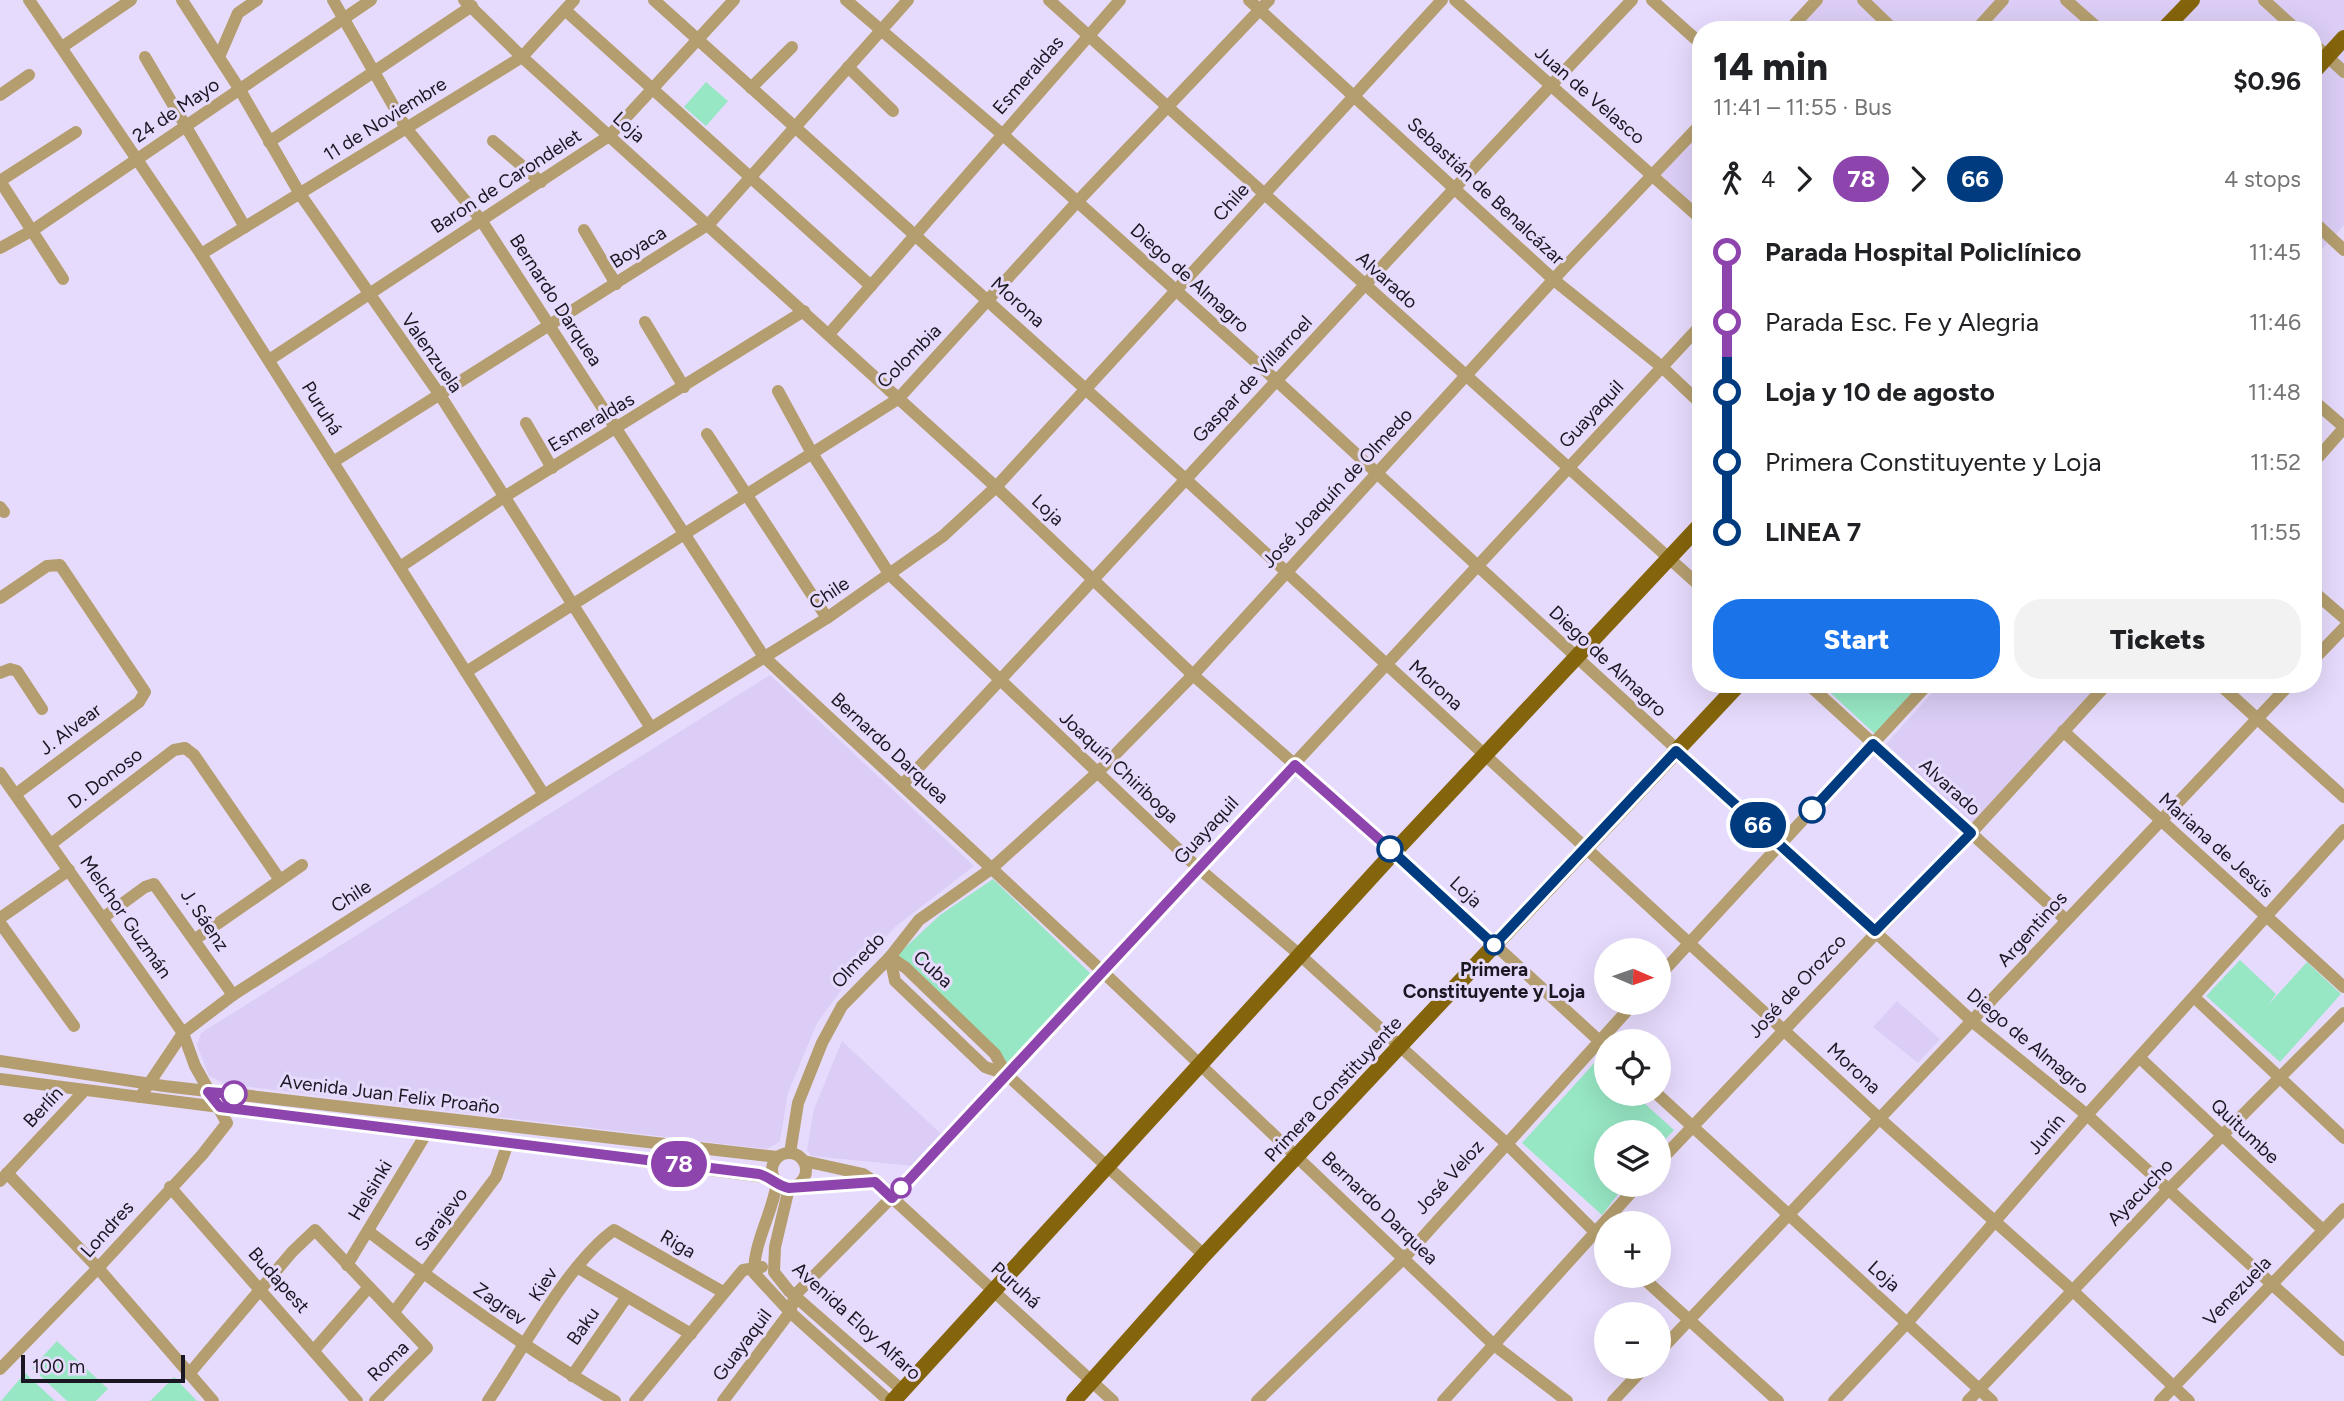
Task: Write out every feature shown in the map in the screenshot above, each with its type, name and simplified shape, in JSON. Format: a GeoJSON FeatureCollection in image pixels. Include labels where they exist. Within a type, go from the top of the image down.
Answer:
{"type":"FeatureCollection","features":[{"type":"Feature","properties":{"kind":"main road"},"geometry":{"type":"LineString","coordinates":[[2172,21],[2192,0]]}},
{"type":"Feature","properties":{"kind":"main road"},"geometry":{"type":"LineString","coordinates":[[2322,62],[2344,38]]}},
{"type":"Feature","properties":{"kind":"main road"},"geometry":{"type":"LineString","coordinates":[[899,1398],[992,1289],[1692,533]]}},
{"type":"Feature","properties":{"kind":"main road","name":"Primera Constituyente"},"geometry":{"type":"LineString","coordinates":[[1074,1401],[1204,1255],[1401,1048],[1731,693]]}},
{"type":"Feature","properties":{"kind":"street","name":"Puruhá"},"geometry":{"type":"LineString","coordinates":[[29,0],[201,254],[544,794]]}},
{"type":"Feature","properties":{"kind":"street"},"geometry":{"type":"LineString","coordinates":[[62,47],[131,0]]}},
{"type":"Feature","properties":{"kind":"street","name":"Valenzuela"},"geometry":{"type":"LineString","coordinates":[[182,0],[240,90],[299,194],[440,395],[651,728]]}},
{"type":"Feature","properties":{"kind":"street"},"geometry":{"type":"LineString","coordinates":[[219,57],[238,13],[257,0]]}},
{"type":"Feature","properties":{"kind":"street","name":"Bernardo Darquea"},"geometry":{"type":"LineString","coordinates":[[333,0],[406,128],[481,220],[764,657],[1103,972],[1494,1345],[1567,1401]]}},
{"type":"Feature","properties":{"kind":"street","name":"24 de Mayo"},"geometry":{"type":"LineString","coordinates":[[0,248],[33,230],[371,0]]}},
{"type":"Feature","properties":{"kind":"street","name":"Morona"},"geometry":{"type":"LineString","coordinates":[[656,0],[1286,571],[1880,1119],[2073,1291],[2189,1401]]}},
{"type":"Feature","properties":{"kind":"street","name":"Baron de Carondelet"},"geometry":{"type":"LineString","coordinates":[[269,360],[609,136],[734,0]]}},
{"type":"Feature","properties":{"kind":"street","name":"Diego de Almagro"},"geometry":{"type":"LineString","coordinates":[[846,0],[1002,134],[1278,382],[1973,1023],[2087,1115],[2344,1350]]}},
{"type":"Feature","properties":{"kind":"street","name":"Boyaca"},"geometry":{"type":"LineString","coordinates":[[333,462],[709,224],[908,0]]}},
{"type":"Feature","properties":{"kind":"street","name":"Alvarado"},"geometry":{"type":"LineString","coordinates":[[1049,0],[1692,578]]}},
{"type":"Feature","properties":{"kind":"street","name":"Esmeraldas"},"geometry":{"type":"LineString","coordinates":[[829,334],[1120,0]]}},
{"type":"Feature","properties":{"kind":"street","name":"Sebastián de Benalcázar"},"geometry":{"type":"LineString","coordinates":[[1249,0],[1265,5],[1355,97],[1554,280],[1662,367],[1692,395]]}},
{"type":"Feature","properties":{"kind":"street","name":"Chile"},"geometry":{"type":"LineString","coordinates":[[140,1097],[183,1034],[233,995],[544,794],[827,618],[943,536],[996,487],[1442,0]]}},
{"type":"Feature","properties":{"kind":"street","name":"Juan de Velasco"},"geometry":{"type":"LineString","coordinates":[[1455,0],[1692,211]]}},
{"type":"Feature","properties":{"kind":"street","name":"Gaspar de Villarroel"},"geometry":{"type":"LineString","coordinates":[[902,785],[1278,382],[1363,284],[1632,0]]}},
{"type":"Feature","properties":{"kind":"street"},"geometry":{"type":"LineString","coordinates":[[1652,0],[1692,36]]}},
{"type":"Feature","properties":{"kind":"street"},"geometry":{"type":"LineString","coordinates":[[1797,21],[1817,0]]}},
{"type":"Feature","properties":{"kind":"street"},"geometry":{"type":"LineString","coordinates":[[1863,0],[1885,21]]}},
{"type":"Feature","properties":{"kind":"street"},"geometry":{"type":"LineString","coordinates":[[1984,21],[2003,0]]}},
{"type":"Feature","properties":{"kind":"street"},"geometry":{"type":"LineString","coordinates":[[2066,0],[2089,21]]}},
{"type":"Feature","properties":{"kind":"street"},"geometry":{"type":"LineString","coordinates":[[2264,0],[2287,21]]}},
{"type":"Feature","properties":{"kind":"street"},"geometry":{"type":"LineString","coordinates":[[270,142],[375,73],[468,3]]}},
{"type":"Feature","properties":{"kind":"street","name":"Loja"},"geometry":{"type":"LineString","coordinates":[[468,3],[522,57],[996,487],[1193,676],[1394,852],[1594,1036]]}},
{"type":"Feature","properties":{"kind":"street"},"geometry":{"type":"LineString","coordinates":[[570,5],[653,89],[871,286]]}},
{"type":"Feature","properties":{"kind":"street","name":"11 de Noviembre"},"geometry":{"type":"LineString","coordinates":[[201,254],[522,57],[570,5]]}},
{"type":"Feature","properties":{"kind":"street","name":"Colombia"},"geometry":{"type":"LineString","coordinates":[[466,672],[898,399],[1077,202],[1265,5]]}},
{"type":"Feature","properties":{"kind":"street"},"geometry":{"type":"LineString","coordinates":[[751,88],[792,47]]}},
{"type":"Feature","properties":{"kind":"street"},"geometry":{"type":"LineString","coordinates":[[2322,52],[2344,72]]}},
{"type":"Feature","properties":{"kind":"street"},"geometry":{"type":"LineString","coordinates":[[145,57],[245,227]]}},
{"type":"Feature","properties":{"kind":"street"},"geometry":{"type":"LineString","coordinates":[[848,67],[893,111]]}},
{"type":"Feature","properties":{"kind":"street"},"geometry":{"type":"LineString","coordinates":[[0,95],[29,75]]}},
{"type":"Feature","properties":{"kind":"street"},"geometry":{"type":"LineString","coordinates":[[63,279],[0,181],[76,132]]}},
{"type":"Feature","properties":{"kind":"street","name":"José Joaquín de Olmedo"},"geometry":{"type":"LineString","coordinates":[[991,869],[1098,772],[1193,676],[1286,571],[1379,475],[1554,280],[1692,134]]}},
{"type":"Feature","properties":{"kind":"street"},"geometry":{"type":"LineString","coordinates":[[493,141],[541,182]]}},
{"type":"Feature","properties":{"kind":"street"},"geometry":{"type":"LineString","coordinates":[[2322,228],[2342,244]]}},
{"type":"Feature","properties":{"kind":"street"},"geometry":{"type":"LineString","coordinates":[[584,230],[616,284]]}},
{"type":"Feature","properties":{"kind":"street","name":"Esmeraldas"},"geometry":{"type":"LineString","coordinates":[[400,567],[505,496],[804,311]]}},
{"type":"Feature","properties":{"kind":"street"},"geometry":{"type":"LineString","coordinates":[[645,321],[684,387]]}},
{"type":"Feature","properties":{"kind":"street","name":"Guayaquil"},"geometry":{"type":"LineString","coordinates":[[723,1401],[790,1312],[796,1295],[892,1198],[1103,972],[1197,867],[1295,765],[1692,335]]}},
{"type":"Feature","properties":{"kind":"street","name":"Joaquín Chiriboga"},"geometry":{"type":"LineString","coordinates":[[778,391],[813,454],[890,575],[998,681],[1197,867],[1301,956],[1506,1143],[1594,1232]]}},
{"type":"Feature","properties":{"kind":"street"},"geometry":{"type":"LineString","coordinates":[[2322,408],[2344,428],[2322,453]]}},
{"type":"Feature","properties":{"kind":"street"},"geometry":{"type":"LineString","coordinates":[[526,423],[552,468]]}},
{"type":"Feature","properties":{"kind":"street"},"geometry":{"type":"LineString","coordinates":[[707,433],[746,497],[827,618]]}},
{"type":"Feature","properties":{"kind":"street","name":"J. Alvear"},"geometry":{"type":"LineString","coordinates":[[0,598],[47,566],[60,565],[145,692],[139,702],[16,794]]}},
{"type":"Feature","properties":{"kind":"street"},"geometry":{"type":"LineString","coordinates":[[2322,599],[2344,618]]}},
{"type":"Feature","properties":{"kind":"street"},"geometry":{"type":"LineString","coordinates":[[2322,651],[2344,628]]}},
{"type":"Feature","properties":{"kind":"street"},"geometry":{"type":"LineString","coordinates":[[0,674],[6,670],[16,671],[42,709]]}},
{"type":"Feature","properties":{"kind":"street","name":"Alvarado"},"geometry":{"type":"LineString","coordinates":[[1818,693],[2065,919]]}},
{"type":"Feature","properties":{"kind":"street"},"geometry":{"type":"LineString","coordinates":[[1671,963],[1920,693]]}},
{"type":"Feature","properties":{"kind":"street","name":"José de Orozco"},"geometry":{"type":"LineString","coordinates":[[1671,1149],[1875,931],[1971,833],[2099,693]]}},
{"type":"Feature","properties":{"kind":"street"},"geometry":{"type":"LineString","coordinates":[[2229,693],[2344,797]]}},
{"type":"Feature","properties":{"kind":"street","name":"Argentinos"},"geometry":{"type":"LineString","coordinates":[[1671,1339],[1973,1023],[2065,919],[2162,821],[2281,693]]}},
{"type":"Feature","properties":{"kind":"street","name":"Mariana de Jesús"},"geometry":{"type":"LineString","coordinates":[[2063,731],[2344,986]]}},
{"type":"Feature","properties":{"kind":"street","name":"D. Donoso"},"geometry":{"type":"LineString","coordinates":[[51,844],[174,750],[185,748],[194,755],[280,880]]}},
{"type":"Feature","properties":{"kind":"street","name":"Melchor Guzmán"},"geometry":{"type":"LineString","coordinates":[[0,773],[104,917],[183,1034],[208,1092],[220,1107]]}},
{"type":"Feature","properties":{"kind":"street","name":"Junín"},"geometry":{"type":"LineString","coordinates":[[1834,1401],[1907,1323],[2087,1115],[2141,1059],[2344,830]]}},
{"type":"Feature","properties":{"kind":"street"},"geometry":{"type":"LineString","coordinates":[[194,940],[302,865]]}},
{"type":"Feature","properties":{"kind":"street","name":"Olmedo"},"geometry":{"type":"LineString","coordinates":[[790,1153],[798,1103],[822,1043],[842,1006],[890,957],[919,920],[991,869]]}},
{"type":"Feature","properties":{"kind":"street"},"geometry":{"type":"LineString","coordinates":[[69,870],[0,920],[74,1026]]}},
{"type":"Feature","properties":{"kind":"street","name":"J. Sáenz"},"geometry":{"type":"LineString","coordinates":[[104,917],[145,887],[155,884],[233,995]]}},
{"type":"Feature","properties":{"kind":"street","name":"Cuba"},"geometry":{"type":"LineString","coordinates":[[890,957],[906,968],[995,1054],[1006,1074],[1104,1167],[1204,1255]]}},
{"type":"Feature","properties":{"kind":"street"},"geometry":{"type":"LineString","coordinates":[[2195,998],[2344,1138]]}},
{"type":"Feature","properties":{"kind":"street","name":"Ayacucho"},"geometry":{"type":"LineString","coordinates":[[1968,1401],[2221,1135],[2344,1013]]}},
{"type":"Feature","properties":{"kind":"street","name":"José Veloz"},"geometry":{"type":"LineString","coordinates":[[1614,1029],[1625,1015]]}},
{"type":"Feature","properties":{"kind":"street","name":"José Veloz"},"geometry":{"type":"LineString","coordinates":[[1257,1401],[1404,1258],[1506,1143],[1594,1053]]}},
{"type":"Feature","properties":{"kind":"street","name":"Quitumbe"},"geometry":{"type":"LineString","coordinates":[[2141,1059],[2323,1230]]}},
{"type":"Feature","properties":{"kind":"street","name":"Avenida Juan Felix Proaño"},"geometry":{"type":"LineString","coordinates":[[0,1061],[208,1092],[777,1157]]}},
{"type":"Feature","properties":{"kind":"street","name":"Avenida Juan Felix Proaño"},"geometry":{"type":"LineString","coordinates":[[0,1079],[508,1143],[784,1183],[862,1185],[875,1182]]}},
{"type":"Feature","properties":{"kind":"street","name":"Berlín"},"geometry":{"type":"LineString","coordinates":[[4,1177],[85,1090]]}},
{"type":"Feature","properties":{"kind":"street","name":"Loja"},"geometry":{"type":"LineString","coordinates":[[1670,1106],[1992,1401]]}},
{"type":"Feature","properties":{"kind":"street","name":"Londres"},"geometry":{"type":"LineString","coordinates":[[3,1360],[98,1268],[227,1123],[220,1107]]}},
{"type":"Feature","properties":{"kind":"street","name":"Helsinki"},"geometry":{"type":"LineString","coordinates":[[347,1265],[426,1134]]}},
{"type":"Feature","properties":{"kind":"street","name":"Sarajevo"},"geometry":{"type":"LineString","coordinates":[[394,1312],[496,1177],[508,1143]]}},
{"type":"Feature","properties":{"kind":"street"},"geometry":{"type":"LineString","coordinates":[[784,1183],[772,1167],[777,1157],[790,1153],[804,1161],[863,1174],[892,1198]]}},
{"type":"Feature","properties":{"kind":"street"},"geometry":{"type":"LineString","coordinates":[[754,1270],[756,1248],[784,1183],[806,1174],[804,1161]]}},
{"type":"Feature","properties":{"kind":"street"},"geometry":{"type":"LineString","coordinates":[[4,1177],[98,1268],[213,1401]]}},
{"type":"Feature","properties":{"kind":"street","name":"Avenida Eloy Alfaro"},"geometry":{"type":"LineString","coordinates":[[784,1183],[773,1266],[779,1280],[899,1398]]}},
{"type":"Feature","properties":{"kind":"street","name":"Budapest"},"geometry":{"type":"LineString","coordinates":[[170,1187],[315,1349],[357,1401]]}},
{"type":"Feature","properties":{"kind":"street"},"geometry":{"type":"LineString","coordinates":[[1614,1211],[1627,1197]]}},
{"type":"Feature","properties":{"kind":"street","name":"Puruhá"},"geometry":{"type":"LineString","coordinates":[[892,1198],[1113,1401]]}},
{"type":"Feature","properties":{"kind":"street","name":"Venezuela"},"geometry":{"type":"LineString","coordinates":[[2160,1401],[2344,1209]]}},
{"type":"Feature","properties":{"kind":"street"},"geometry":{"type":"LineString","coordinates":[[189,1374],[315,1230],[394,1312]]}},
{"type":"Feature","properties":{"kind":"street","name":"Kiev"},"geometry":{"type":"LineString","coordinates":[[488,1401],[577,1267],[594,1244],[614,1230]]}},
{"type":"Feature","properties":{"kind":"street","name":"Riga"},"geometry":{"type":"LineString","coordinates":[[614,1230],[723,1292]]}},
{"type":"Feature","properties":{"kind":"street","name":"Zagrev"},"geometry":{"type":"LineString","coordinates":[[368,1231],[423,1274],[526,1345],[615,1401]]}},
{"type":"Feature","properties":{"kind":"street"},"geometry":{"type":"LineString","coordinates":[[1443,1401],[1594,1232]]}},
{"type":"Feature","properties":{"kind":"street"},"geometry":{"type":"LineString","coordinates":[[638,1400],[743,1270],[773,1266]]}},
{"type":"Feature","properties":{"kind":"street"},"geometry":{"type":"LineString","coordinates":[[577,1267],[691,1334]]}},
{"type":"Feature","properties":{"kind":"street","name":"Avenida Eloy Alfaro"},"geometry":{"type":"LineString","coordinates":[[754,1270],[790,1312],[899,1398]]}},
{"type":"Feature","properties":{"kind":"street"},"geometry":{"type":"LineString","coordinates":[[315,1349],[369,1287]]}},
{"type":"Feature","properties":{"kind":"street"},"geometry":{"type":"LineString","coordinates":[[1654,1288],[1778,1401]]}},
{"type":"Feature","properties":{"kind":"street","name":"Baku"},"geometry":{"type":"LineString","coordinates":[[572,1376],[626,1298]]}},
{"type":"Feature","properties":{"kind":"street","name":"Roma"},"geometry":{"type":"LineString","coordinates":[[374,1401],[427,1349],[394,1312]]}},
{"type":"Feature","properties":{"kind":"street"},"geometry":{"type":"LineString","coordinates":[[1613,1401],[1634,1379]]}},
{"type":"Feature","properties":{"kind":"shaded area"},"geometry":{"type":"Polygon","coordinates":[[[1823,0],[2344,0],[2344,225],[2322,249],[2322,21],[1803,21],[1823,0]]]}},
{"type":"Feature","properties":{"kind":"shaded area"},"geometry":{"type":"Polygon","coordinates":[[[1692,136],[1692,203],[1658,172],[1692,136]]]}},
{"type":"Feature","properties":{"kind":"shaded area"},"geometry":{"type":"Polygon","coordinates":[[[770,675],[974,866],[895,927],[859,966],[817,1023],[788,1093],[780,1141],[775,1145],[766,1149],[225,1084],[209,1076],[197,1045],[201,1033],[770,675]]]}},
{"type":"Feature","properties":{"kind":"shaded area"},"geometry":{"type":"Polygon","coordinates":[[[1932,693],[2093,693],[1973,824],[1886,744],[1932,693]]]}},
{"type":"Feature","properties":{"kind":"shaded area"},"geometry":{"type":"Polygon","coordinates":[[[1897,1001],[1940,1039],[1918,1063],[1873,1027],[1897,1001]]]}},
{"type":"Feature","properties":{"kind":"shaded area"},"geometry":{"type":"Polygon","coordinates":[[[842,1041],[941,1134],[914,1166],[811,1156],[807,1150],[814,1109],[842,1041]]]}},
{"type":"Feature","properties":{"kind":"green space"},"geometry":{"type":"Polygon","coordinates":[[[706,82],[728,101],[706,126],[684,107],[706,82]]]}},
{"type":"Feature","properties":{"kind":"green space"},"geometry":{"type":"Polygon","coordinates":[[[1831,693],[1912,693],[1875,734],[1831,693]]]}},
{"type":"Feature","properties":{"kind":"green space"},"geometry":{"type":"Polygon","coordinates":[[[993,879],[1091,974],[1006,1065],[894,958],[940,915],[993,879]]]}},
{"type":"Feature","properties":{"kind":"green space"},"geometry":{"type":"Polygon","coordinates":[[[2240,960],[2276,994],[2268,1005],[2307,962],[2341,994],[2280,1062],[2206,996],[2240,960]]]}},
{"type":"Feature","properties":{"kind":"green space"},"geometry":{"type":"Polygon","coordinates":[[[1594,1063],[1594,1106],[1647,1106],[1663,1120],[1594,1120],[1594,1197],[1616,1197],[1605,1211],[1598,1211],[1522,1143],[1594,1063]]]}},
{"type":"Feature","properties":{"kind":"green space"},"geometry":{"type":"Polygon","coordinates":[[[57,1341],[108,1389],[96,1401],[67,1401],[32,1368],[57,1341]]]}},
{"type":"Feature","properties":{"kind":"green space"},"geometry":{"type":"Polygon","coordinates":[[[25,1373],[55,1401],[1,1401],[25,1373]]]}},
{"type":"Feature","properties":{"kind":"green space"},"geometry":{"type":"Polygon","coordinates":[[[174,1377],[197,1401],[150,1401],[174,1377]]]}},
{"type":"Feature","properties":{"kind":"bus line","name":"66"},"geometry":{"type":"LineString","coordinates":[[1390,849],[1494,945],[1676,751],[1875,931],[1971,833],[1873,744],[1812,810]]}},
{"type":"Feature","properties":{"kind":"bus line","name":"78"},"geometry":{"type":"LineString","coordinates":[[234,1094],[208,1092],[220,1107],[759,1174],[773,1178],[782,1187],[789,1188],[799,1185],[862,1185],[875,1182],[892,1198],[1197,867],[1295,765],[1390,849]]}},
{"type":"Feature","properties":{"kind":"place","name":"Primera Constituyente y Loja"},"geometry":{"type":"Point","coordinates":[1494,945]}}]}
